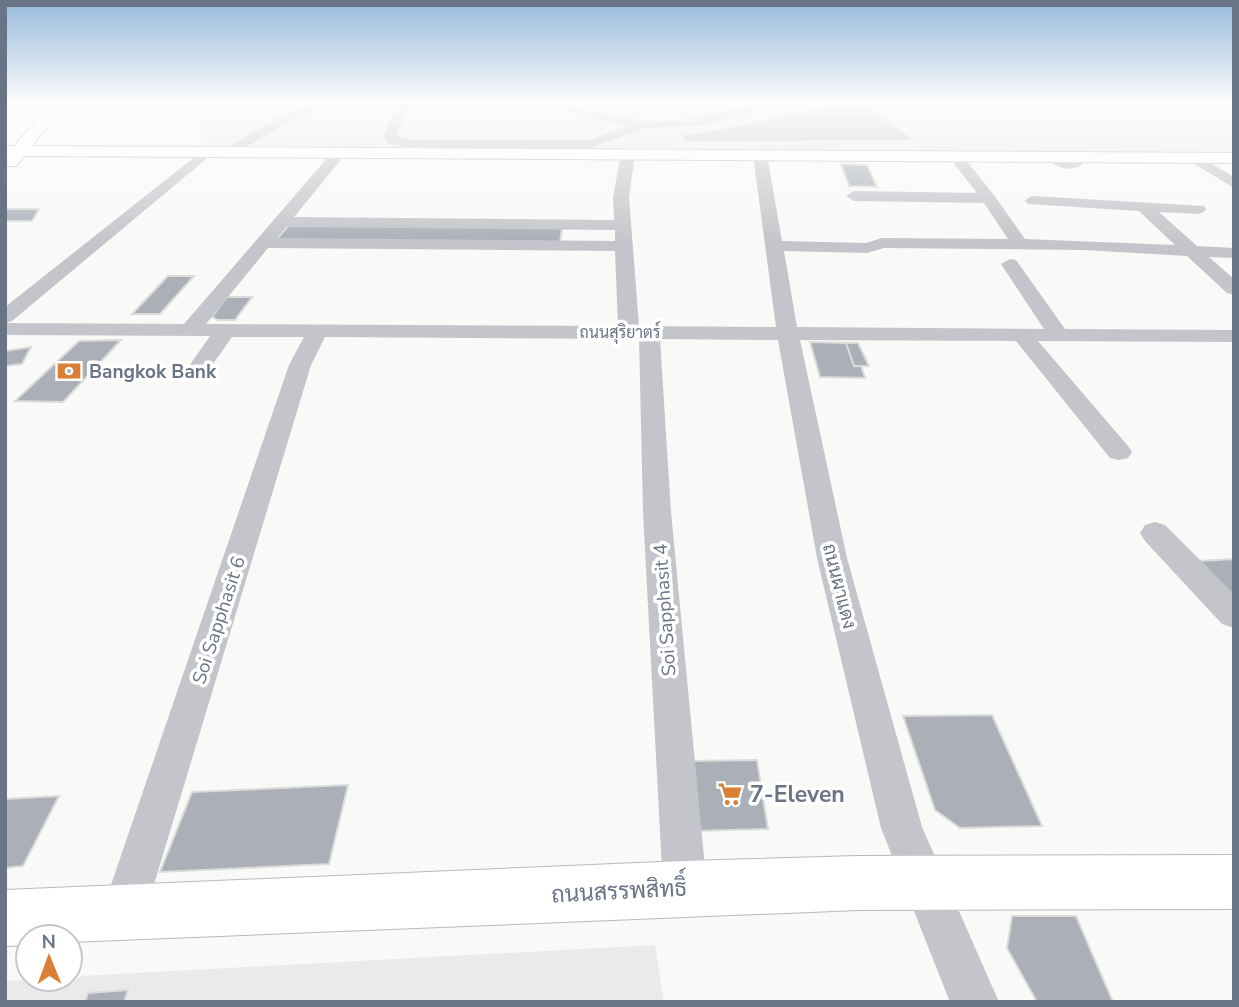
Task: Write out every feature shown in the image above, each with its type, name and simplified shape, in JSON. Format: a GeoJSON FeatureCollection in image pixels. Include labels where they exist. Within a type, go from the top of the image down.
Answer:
{"type":"FeatureCollection","features":[{"type":"Feature","properties":{"kind":"main road"},"geometry":{"type":"LineString","coordinates":[[5,167],[10,150]]}},
{"type":"Feature","properties":{"kind":"main road"},"geometry":{"type":"LineString","coordinates":[[75,150],[1234,158]]}},
{"type":"Feature","properties":{"kind":"main road","name":"ถนนสรรพสิทธิ์"},"geometry":{"type":"LineString","coordinates":[[5,918],[685,888],[924,883],[1234,882]]}},
{"type":"Feature","properties":{"kind":"street"},"geometry":{"type":"LineString","coordinates":[[227,152],[231,150]]}},
{"type":"Feature","properties":{"kind":"street"},"geometry":{"type":"LineString","coordinates":[[5,317],[206,152]]}},
{"type":"Feature","properties":{"kind":"street"},"geometry":{"type":"LineString","coordinates":[[190,330],[340,152]]}},
{"type":"Feature","properties":{"kind":"street","name":"Soi Sapphasit 4"},"geometry":{"type":"LineString","coordinates":[[628,154],[621,197],[624,246],[639,332],[657,512],[685,888]]}},
{"type":"Feature","properties":{"kind":"street","name":"ถนนผาแดง"},"geometry":{"type":"LineString","coordinates":[[760,155],[788,332],[832,558],[902,828],[975,1002]]}},
{"type":"Feature","properties":{"kind":"street"},"geometry":{"type":"LineString","coordinates":[[955,156],[989,198],[1020,244]]}},
{"type":"Feature","properties":{"kind":"street"},"geometry":{"type":"LineString","coordinates":[[1193,157],[1234,184]]}},
{"type":"Feature","properties":{"kind":"street"},"geometry":{"type":"LineString","coordinates":[[854,196],[989,198]]}},
{"type":"Feature","properties":{"kind":"street"},"geometry":{"type":"LineString","coordinates":[[1033,201],[1198,209]]}},
{"type":"Feature","properties":{"kind":"street"},"geometry":{"type":"LineString","coordinates":[[1143,206],[1234,289]]}},
{"type":"Feature","properties":{"kind":"street"},"geometry":{"type":"LineString","coordinates":[[280,222],[623,225]]}},
{"type":"Feature","properties":{"kind":"street"},"geometry":{"type":"LineString","coordinates":[[263,243],[624,246]]}},
{"type":"Feature","properties":{"kind":"street"},"geometry":{"type":"LineString","coordinates":[[773,246],[867,248],[883,243],[1020,244],[1234,253]]}},
{"type":"Feature","properties":{"kind":"street"},"geometry":{"type":"LineString","coordinates":[[1010,264],[1058,334]]}},
{"type":"Feature","properties":{"kind":"street","name":"ถนนสุริยาตร์"},"geometry":{"type":"LineString","coordinates":[[5,329],[1058,334],[1229,340]]}},
{"type":"Feature","properties":{"kind":"street"},"geometry":{"type":"LineString","coordinates":[[200,366],[225,331]]}},
{"type":"Feature","properties":{"kind":"street","name":"Soi Sapphasit 6"},"geometry":{"type":"LineString","coordinates":[[124,911],[300,365],[318,331]]}},
{"type":"Feature","properties":{"kind":"street"},"geometry":{"type":"LineString","coordinates":[[1021,334],[1119,452]]}},
{"type":"Feature","properties":{"kind":"street"},"geometry":{"type":"LineString","coordinates":[[1155,533],[1234,615]]}},
{"type":"Feature","properties":{"kind":"shaded area"},"geometry":{"type":"Polygon","coordinates":[[[716,150],[1234,150],[1234,153],[716,150]]]}},
{"type":"Feature","properties":{"kind":"shaded area"},"geometry":{"type":"Polygon","coordinates":[[[655,945],[664,1002],[5,1002],[5,981],[14,980],[14,993],[84,993],[84,976],[655,945]]]}},
{"type":"Feature","properties":{"kind":"building"},"geometry":{"type":"Polygon","coordinates":[[[841,164],[867,165],[877,187],[849,186],[841,164]]]}},
{"type":"Feature","properties":{"kind":"building"},"geometry":{"type":"Polygon","coordinates":[[[5,209],[39,209],[32,221],[5,221],[5,209]]]}},
{"type":"Feature","properties":{"kind":"building"},"geometry":{"type":"Polygon","coordinates":[[[289,225],[562,228],[560,243],[276,240],[289,225]]]}},
{"type":"Feature","properties":{"kind":"building"},"geometry":{"type":"Polygon","coordinates":[[[168,276],[194,276],[160,314],[132,314],[168,276]]]}},
{"type":"Feature","properties":{"kind":"building"},"geometry":{"type":"Polygon","coordinates":[[[227,297],[252,297],[235,320],[218,320],[212,317],[227,297]]]}},
{"type":"Feature","properties":{"kind":"building","name":"Bangkok Bank"},"geometry":{"type":"Polygon","coordinates":[[[121,340],[63,402],[15,401],[79,341],[121,340]]]}},
{"type":"Feature","properties":{"kind":"building"},"geometry":{"type":"Polygon","coordinates":[[[810,342],[846,343],[854,366],[861,366],[865,378],[820,377],[810,342]]]}},
{"type":"Feature","properties":{"kind":"building"},"geometry":{"type":"Polygon","coordinates":[[[846,343],[858,343],[869,366],[854,366],[846,343]]]}},
{"type":"Feature","properties":{"kind":"building"},"geometry":{"type":"Polygon","coordinates":[[[31,347],[22,364],[5,366],[5,351],[31,347]]]}},
{"type":"Feature","properties":{"kind":"building"},"geometry":{"type":"Polygon","coordinates":[[[1234,559],[1234,599],[1200,561],[1234,559]]]}},
{"type":"Feature","properties":{"kind":"building"},"geometry":{"type":"Polygon","coordinates":[[[992,715],[1042,826],[960,828],[935,810],[903,716],[992,715]]]}},
{"type":"Feature","properties":{"kind":"building"},"geometry":{"type":"Polygon","coordinates":[[[757,760],[768,829],[696,831],[690,761],[757,760]]]}},
{"type":"Feature","properties":{"kind":"building"},"geometry":{"type":"Polygon","coordinates":[[[348,785],[329,864],[160,872],[192,792],[348,785]]]}},
{"type":"Feature","properties":{"kind":"building"},"geometry":{"type":"Polygon","coordinates":[[[59,796],[23,866],[5,868],[5,799],[59,796]]]}},
{"type":"Feature","properties":{"kind":"building"},"geometry":{"type":"Polygon","coordinates":[[[1012,916],[1076,916],[1113,1002],[1037,1002],[1007,948],[1012,916]]]}},
{"type":"Feature","properties":{"kind":"building"},"geometry":{"type":"Polygon","coordinates":[[[128,990],[124,1002],[85,1002],[88,993],[128,990]]]}},
{"type":"Feature","properties":{"kind":"place","name":"Bangkok Bank"},"geometry":{"type":"Point","coordinates":[69,371]}},
{"type":"Feature","properties":{"kind":"place","name":"7-Eleven"},"geometry":{"type":"Point","coordinates":[730,794]}}]}
